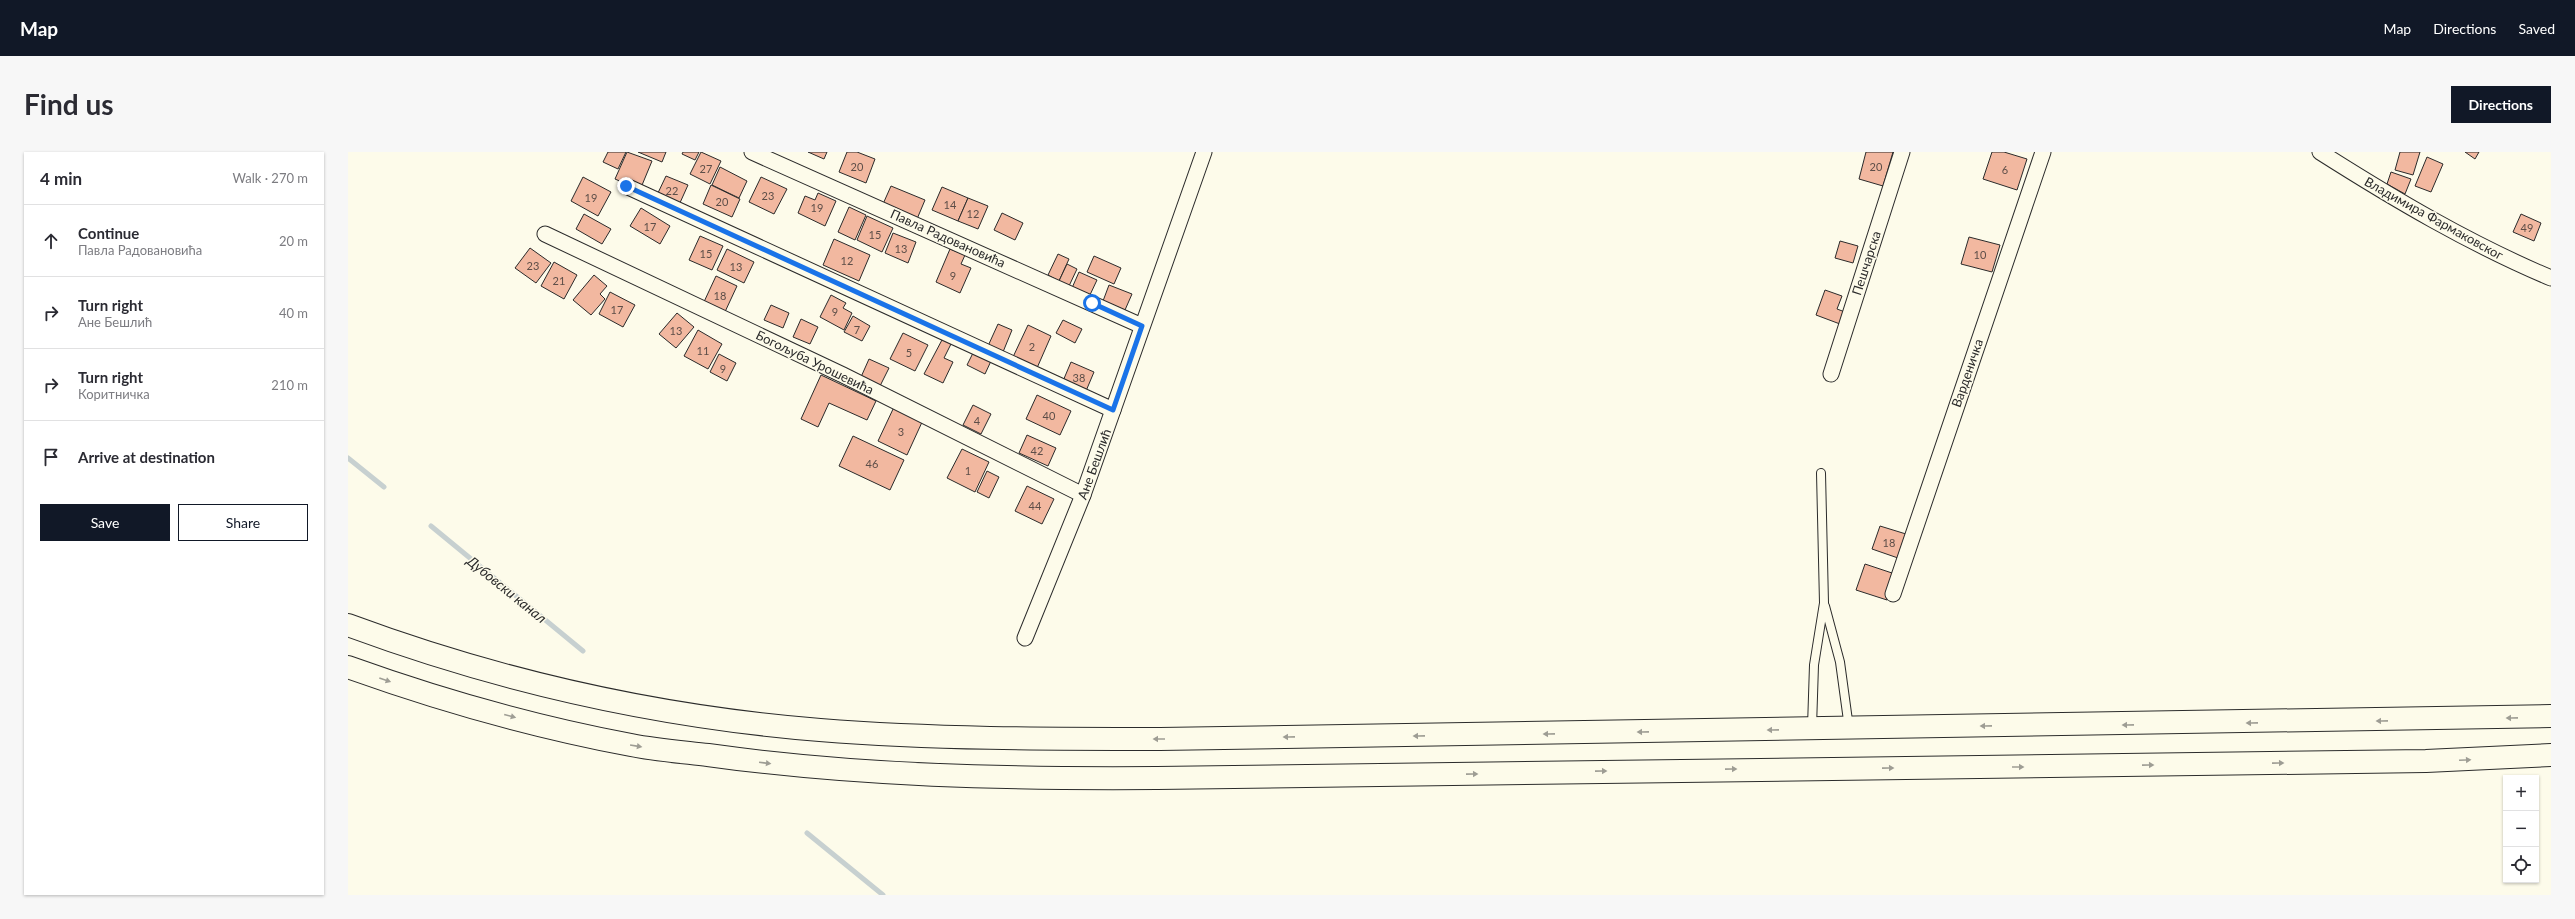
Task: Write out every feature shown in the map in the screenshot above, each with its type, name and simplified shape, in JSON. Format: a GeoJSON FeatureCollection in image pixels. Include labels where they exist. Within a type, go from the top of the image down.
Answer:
{"type":"FeatureCollection","features":[{"type":"Feature","properties":{"kind":"highway"},"geometry":{"type":"LineString","coordinates":[[348,625],[396,643],[560,688],[716,718],[820,730],[1065,739],[1812,730],[2551,716]]}},
{"type":"Feature","properties":{"kind":"highway"},"geometry":{"type":"LineString","coordinates":[[348,667],[472,707],[631,745],[803,768],[897,774],[1025,779],[1157,778],[2426,762],[2551,755]]}},
{"type":"Feature","properties":{"kind":"street","name":"Павла Радовановића"},"geometry":{"type":"LineString","coordinates":[[752,152],[1142,326]]}},
{"type":"Feature","properties":{"kind":"street","name":"Ане Бешлић"},"geometry":{"type":"LineString","coordinates":[[1026,638],[1083,496],[1204,152]]}},
{"type":"Feature","properties":{"kind":"street","name":"Пешчарска"},"geometry":{"type":"LineString","coordinates":[[1831,374],[1902,152]]}},
{"type":"Feature","properties":{"kind":"street","name":"Варденичка"},"geometry":{"type":"LineString","coordinates":[[1893,594],[2043,152]]}},
{"type":"Feature","properties":{"kind":"street","name":"Владимира Фармаковског"},"geometry":{"type":"LineString","coordinates":[[2320,152],[2367,182],[2463,236],[2551,278]]}},
{"type":"Feature","properties":{"kind":"street"},"geometry":{"type":"LineString","coordinates":[[626,186],[1113,410]]}},
{"type":"Feature","properties":{"kind":"street","name":"Богољуба Урошевића"},"geometry":{"type":"LineString","coordinates":[[545,234],[843,375],[1083,496]]}},
{"type":"Feature","properties":{"kind":"lane"},"geometry":{"type":"LineString","coordinates":[[1812,730],[1814,666],[1824,603],[1821,473]]}},
{"type":"Feature","properties":{"kind":"lane"},"geometry":{"type":"LineString","coordinates":[[1824,603],[1840,662],[1849,729]]}},
{"type":"Feature","properties":{"kind":"building"},"geometry":{"type":"Polygon","coordinates":[[[608,152],[626,152],[618,169],[603,162],[608,152]]]}},
{"type":"Feature","properties":{"kind":"building"},"geometry":{"type":"Polygon","coordinates":[[[627,152],[652,161],[640,190],[615,179],[627,152]]]}},
{"type":"Feature","properties":{"kind":"building"},"geometry":{"type":"Polygon","coordinates":[[[638,152],[666,152],[662,162],[638,152]]]}},
{"type":"Feature","properties":{"kind":"building"},"geometry":{"type":"Polygon","coordinates":[[[683,152],[699,152],[695,160],[682,154],[683,152]]]}},
{"type":"Feature","properties":{"kind":"building"},"geometry":{"type":"Polygon","coordinates":[[[701,152],[721,161],[710,184],[690,174],[701,152]]]}},
{"type":"Feature","properties":{"kind":"building"},"geometry":{"type":"Polygon","coordinates":[[[808,152],[827,152],[824,159],[808,152]]]}},
{"type":"Feature","properties":{"kind":"building"},"geometry":{"type":"Polygon","coordinates":[[[847,152],[857,152],[875,159],[866,183],[839,172],[847,152]]]}},
{"type":"Feature","properties":{"kind":"building"},"geometry":{"type":"Polygon","coordinates":[[[1866,152],[1893,152],[1883,186],[1859,179],[1866,152]]]}},
{"type":"Feature","properties":{"kind":"building"},"geometry":{"type":"Polygon","coordinates":[[[1992,152],[2004,152],[2027,159],[2017,190],[1983,179],[1992,152]]]}},
{"type":"Feature","properties":{"kind":"building"},"geometry":{"type":"Polygon","coordinates":[[[2400,152],[2420,152],[2413,175],[2395,170],[2400,152]]]}},
{"type":"Feature","properties":{"kind":"building"},"geometry":{"type":"Polygon","coordinates":[[[2465,152],[2479,152],[2475,159],[2465,152]]]}},
{"type":"Feature","properties":{"kind":"building"},"geometry":{"type":"Polygon","coordinates":[[[2427,157],[2443,164],[2431,192],[2415,186],[2427,157]]]}},
{"type":"Feature","properties":{"kind":"building"},"geometry":{"type":"Polygon","coordinates":[[[720,167],[747,181],[739,198],[712,185],[720,167]]]}},
{"type":"Feature","properties":{"kind":"building"},"geometry":{"type":"Polygon","coordinates":[[[2391,172],[2411,179],[2405,194],[2387,184],[2391,172]]]}},
{"type":"Feature","properties":{"kind":"building"},"geometry":{"type":"Polygon","coordinates":[[[666,176],[688,185],[679,205],[657,195],[666,176]]]}},
{"type":"Feature","properties":{"kind":"building"},"geometry":{"type":"Polygon","coordinates":[[[583,177],[611,192],[598,216],[571,201],[583,177]]]}},
{"type":"Feature","properties":{"kind":"building"},"geometry":{"type":"Polygon","coordinates":[[[761,177],[787,189],[774,214],[749,202],[761,177]]]}},
{"type":"Feature","properties":{"kind":"building"},"geometry":{"type":"Polygon","coordinates":[[[711,185],[740,199],[732,217],[703,204],[711,185]]]}},
{"type":"Feature","properties":{"kind":"building"},"geometry":{"type":"Polygon","coordinates":[[[891,186],[925,200],[917,219],[883,204],[891,186]]]}},
{"type":"Feature","properties":{"kind":"building"},"geometry":{"type":"Polygon","coordinates":[[[942,187],[968,198],[958,221],[932,210],[942,187]]]}},
{"type":"Feature","properties":{"kind":"building"},"geometry":{"type":"Polygon","coordinates":[[[818,193],[836,201],[825,226],[798,213],[805,196],[815,200],[818,193]]]}},
{"type":"Feature","properties":{"kind":"building"},"geometry":{"type":"Polygon","coordinates":[[[968,198],[988,206],[978,229],[958,221],[968,198]]]}},
{"type":"Feature","properties":{"kind":"building"},"geometry":{"type":"Polygon","coordinates":[[[849,207],[866,215],[855,240],[838,232],[849,207]]]}},
{"type":"Feature","properties":{"kind":"building"},"geometry":{"type":"Polygon","coordinates":[[[641,208],[670,226],[660,244],[630,226],[641,208]]]}},
{"type":"Feature","properties":{"kind":"building"},"geometry":{"type":"Polygon","coordinates":[[[1002,213],[1023,223],[1015,240],[994,230],[1002,213]]]}},
{"type":"Feature","properties":{"kind":"building"},"geometry":{"type":"Polygon","coordinates":[[[584,214],[611,229],[602,244],[576,229],[584,214]]]}},
{"type":"Feature","properties":{"kind":"building"},"geometry":{"type":"Polygon","coordinates":[[[2521,214],[2541,223],[2534,241],[2513,232],[2521,214]]]}},
{"type":"Feature","properties":{"kind":"building"},"geometry":{"type":"Polygon","coordinates":[[[867,216],[893,228],[882,252],[857,240],[867,216]]]}},
{"type":"Feature","properties":{"kind":"building"},"geometry":{"type":"Polygon","coordinates":[[[893,233],[916,242],[908,263],[885,253],[893,233]]]}},
{"type":"Feature","properties":{"kind":"building"},"geometry":{"type":"Polygon","coordinates":[[[700,236],[723,246],[712,270],[689,260],[700,236]]]}},
{"type":"Feature","properties":{"kind":"building"},"geometry":{"type":"Polygon","coordinates":[[[1969,237],[2000,245],[1992,272],[1961,264],[1969,237]]]}},
{"type":"Feature","properties":{"kind":"building"},"geometry":{"type":"Polygon","coordinates":[[[834,239],[870,255],[859,281],[823,265],[834,239]]]}},
{"type":"Feature","properties":{"kind":"building"},"geometry":{"type":"Polygon","coordinates":[[[1840,241],[1858,246],[1853,263],[1835,258],[1840,241]]]}},
{"type":"Feature","properties":{"kind":"building"},"geometry":{"type":"Polygon","coordinates":[[[530,248],[551,263],[536,283],[515,268],[530,248]]]}},
{"type":"Feature","properties":{"kind":"building"},"geometry":{"type":"Polygon","coordinates":[[[727,249],[754,262],[744,283],[717,270],[727,249]]]}},
{"type":"Feature","properties":{"kind":"building"},"geometry":{"type":"Polygon","coordinates":[[[950,249],[965,255],[961,264],[971,268],[960,293],[936,282],[950,249]]]}},
{"type":"Feature","properties":{"kind":"building"},"geometry":{"type":"Polygon","coordinates":[[[1058,254],[1069,259],[1059,281],[1048,275],[1058,254]]]}},
{"type":"Feature","properties":{"kind":"building"},"geometry":{"type":"Polygon","coordinates":[[[1094,256],[1121,268],[1114,284],[1087,272],[1094,256]]]}},
{"type":"Feature","properties":{"kind":"building"},"geometry":{"type":"Polygon","coordinates":[[[554,262],[577,275],[564,299],[541,286],[554,262]]]}},
{"type":"Feature","properties":{"kind":"building"},"geometry":{"type":"Polygon","coordinates":[[[1067,264],[1077,269],[1069,286],[1059,281],[1067,264]]]}},
{"type":"Feature","properties":{"kind":"building"},"geometry":{"type":"Polygon","coordinates":[[[1079,272],[1097,280],[1089,297],[1072,288],[1079,272]]]}},
{"type":"Feature","properties":{"kind":"building"},"geometry":{"type":"Polygon","coordinates":[[[594,275],[607,286],[600,294],[605,299],[591,315],[573,300],[594,275]]]}},
{"type":"Feature","properties":{"kind":"building"},"geometry":{"type":"Polygon","coordinates":[[[716,276],[737,286],[724,314],[703,304],[716,276]]]}},
{"type":"Feature","properties":{"kind":"building"},"geometry":{"type":"Polygon","coordinates":[[[1109,285],[1132,294],[1125,310],[1103,301],[1109,285]]]}},
{"type":"Feature","properties":{"kind":"building"},"geometry":{"type":"Polygon","coordinates":[[[1825,290],[1842,296],[1837,309],[1845,312],[1840,324],[1816,315],[1825,290]]]}},
{"type":"Feature","properties":{"kind":"building"},"geometry":{"type":"Polygon","coordinates":[[[610,292],[635,305],[623,327],[599,314],[610,292]]]}},
{"type":"Feature","properties":{"kind":"building"},"geometry":{"type":"Polygon","coordinates":[[[831,295],[846,303],[843,308],[852,313],[844,330],[820,317],[831,295]]]}},
{"type":"Feature","properties":{"kind":"building"},"geometry":{"type":"Polygon","coordinates":[[[771,305],[789,313],[783,328],[764,320],[771,305]]]}},
{"type":"Feature","properties":{"kind":"building"},"geometry":{"type":"Polygon","coordinates":[[[677,313],[694,327],[676,348],[659,334],[677,313]]]}},
{"type":"Feature","properties":{"kind":"building"},"geometry":{"type":"Polygon","coordinates":[[[853,316],[870,326],[862,341],[844,332],[853,316]]]}},
{"type":"Feature","properties":{"kind":"building"},"geometry":{"type":"Polygon","coordinates":[[[801,319],[818,327],[810,344],[793,337],[801,319]]]}},
{"type":"Feature","properties":{"kind":"building"},"geometry":{"type":"Polygon","coordinates":[[[1063,320],[1082,329],[1075,343],[1056,333],[1063,320]]]}},
{"type":"Feature","properties":{"kind":"building"},"geometry":{"type":"Polygon","coordinates":[[[998,324],[1012,330],[1003,352],[988,346],[998,324]]]}},
{"type":"Feature","properties":{"kind":"building"},"geometry":{"type":"Polygon","coordinates":[[[1028,325],[1051,336],[1037,368],[1013,357],[1028,325]]]}},
{"type":"Feature","properties":{"kind":"building"},"geometry":{"type":"Polygon","coordinates":[[[698,330],[722,344],[708,369],[684,356],[698,330]]]}},
{"type":"Feature","properties":{"kind":"building"},"geometry":{"type":"Polygon","coordinates":[[[903,333],[928,345],[915,371],[890,359],[903,333]]]}},
{"type":"Feature","properties":{"kind":"building"},"geometry":{"type":"Polygon","coordinates":[[[943,338],[952,342],[944,358],[953,362],[943,383],[924,374],[943,338]]]}},
{"type":"Feature","properties":{"kind":"building"},"geometry":{"type":"Polygon","coordinates":[[[973,353],[991,361],[985,374],[967,365],[973,353]]]}},
{"type":"Feature","properties":{"kind":"building"},"geometry":{"type":"Polygon","coordinates":[[[719,354],[736,363],[727,381],[710,372],[719,354]]]}},
{"type":"Feature","properties":{"kind":"building"},"geometry":{"type":"Polygon","coordinates":[[[869,359],[889,368],[880,386],[861,377],[869,359]]]}},
{"type":"Feature","properties":{"kind":"building"},"geometry":{"type":"Polygon","coordinates":[[[1071,362],[1094,372],[1086,391],[1063,381],[1071,362]]]}},
{"type":"Feature","properties":{"kind":"building"},"geometry":{"type":"Polygon","coordinates":[[[821,375],[876,401],[867,420],[829,403],[818,427],[801,419],[821,375]]]}},
{"type":"Feature","properties":{"kind":"building"},"geometry":{"type":"Polygon","coordinates":[[[1037,395],[1071,411],[1060,435],[1026,419],[1037,395]]]}},
{"type":"Feature","properties":{"kind":"building"},"geometry":{"type":"Polygon","coordinates":[[[973,405],[991,414],[981,434],[963,425],[973,405]]]}},
{"type":"Feature","properties":{"kind":"building"},"geometry":{"type":"Polygon","coordinates":[[[894,407],[923,420],[907,455],[878,441],[894,407]]]}},
{"type":"Feature","properties":{"kind":"building"},"geometry":{"type":"Polygon","coordinates":[[[1027,435],[1056,448],[1048,466],[1019,453],[1027,435]]]}},
{"type":"Feature","properties":{"kind":"building"},"geometry":{"type":"Polygon","coordinates":[[[853,436],[904,460],[890,490],[839,466],[853,436]]]}},
{"type":"Feature","properties":{"kind":"building"},"geometry":{"type":"Polygon","coordinates":[[[962,449],[989,462],[975,492],[947,478],[962,449]]]}},
{"type":"Feature","properties":{"kind":"building"},"geometry":{"type":"Polygon","coordinates":[[[987,471],[999,477],[989,498],[977,492],[987,471]]]}},
{"type":"Feature","properties":{"kind":"building"},"geometry":{"type":"Polygon","coordinates":[[[1027,486],[1054,499],[1042,524],[1015,511],[1027,486]]]}},
{"type":"Feature","properties":{"kind":"building"},"geometry":{"type":"Polygon","coordinates":[[[1880,526],[1906,534],[1898,558],[1872,549],[1880,526]]]}},
{"type":"Feature","properties":{"kind":"building"},"geometry":{"type":"Polygon","coordinates":[[[1865,564],[1895,574],[1887,600],[1856,590],[1865,564]]]}},
{"type":"Feature","properties":{"kind":"waterway","name":"Дубовски канал"},"geometry":{"type":"LineString","coordinates":[[348,458],[384,487]]}},
{"type":"Feature","properties":{"kind":"waterway","name":"Дубовски канал"},"geometry":{"type":"LineString","coordinates":[[431,526],[583,651]]}},
{"type":"Feature","properties":{"kind":"waterway","name":"Дубовски канал"},"geometry":{"type":"LineString","coordinates":[[807,833],[883,895]]}},
{"type":"Feature","properties":{"kind":"route"},"geometry":{"type":"LineString","coordinates":[[626,186],[912,316],[1113,410],[1142,326],[1092,303]]}}]}
